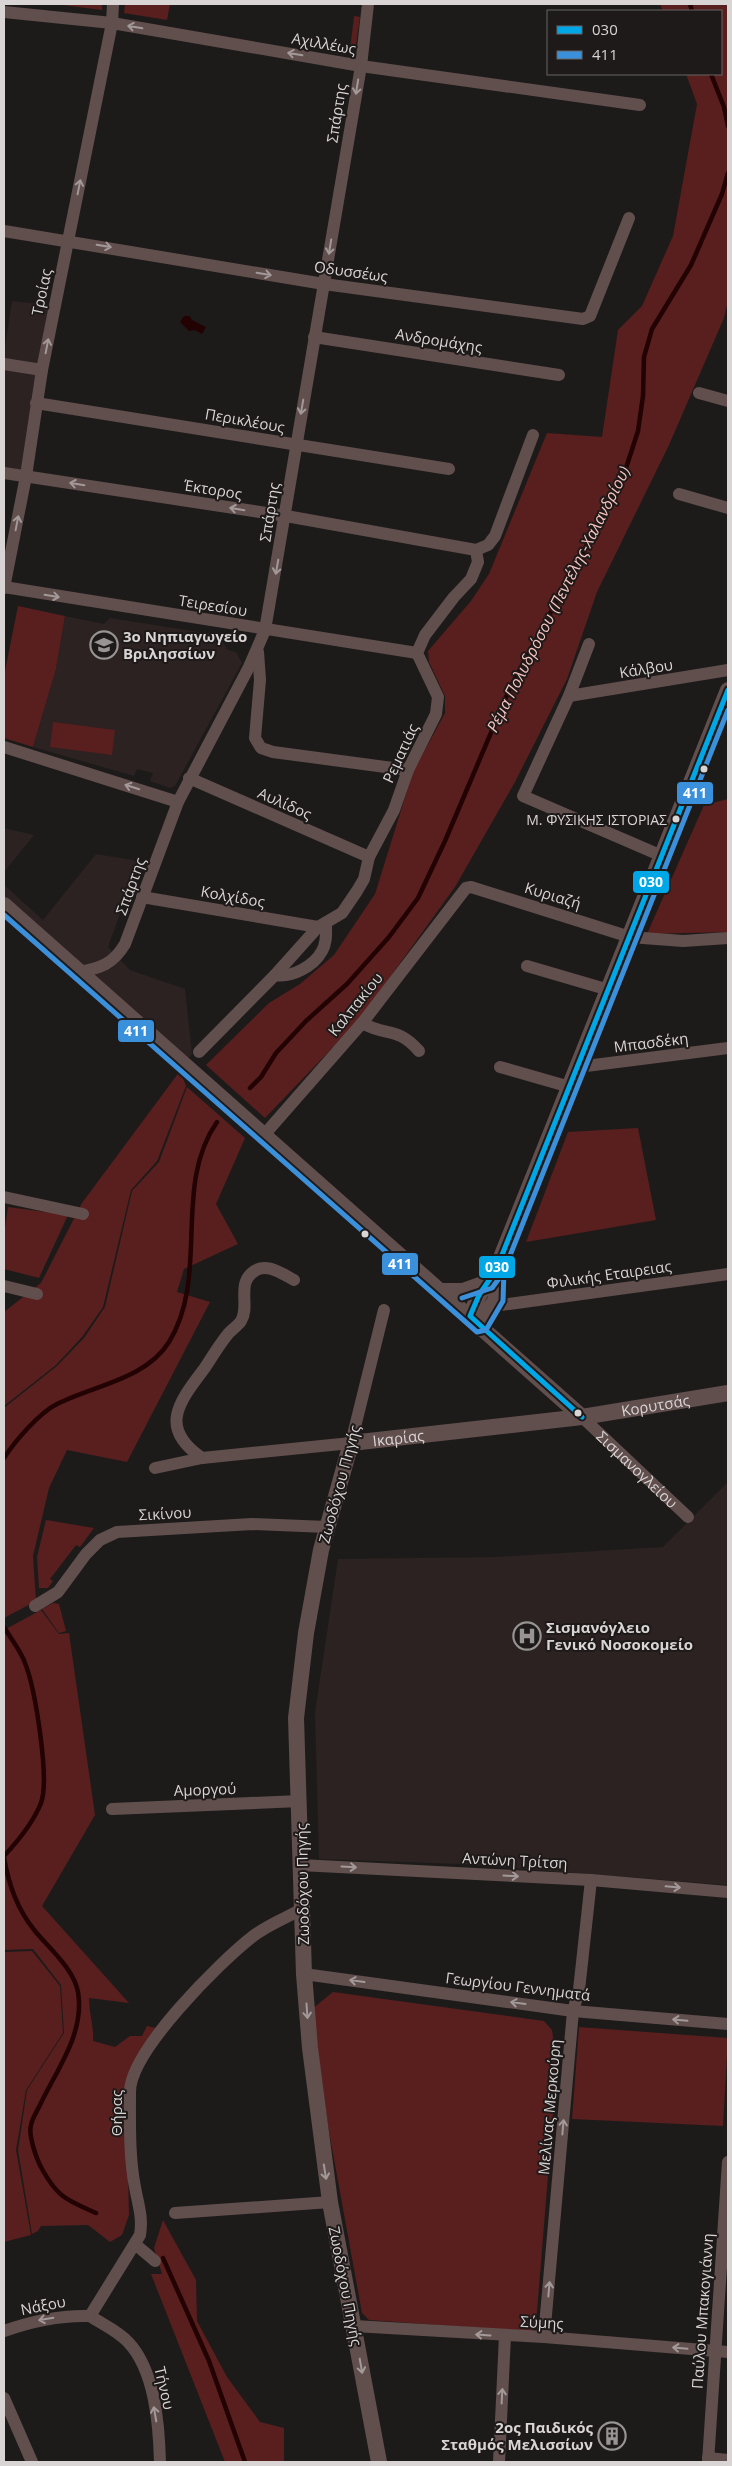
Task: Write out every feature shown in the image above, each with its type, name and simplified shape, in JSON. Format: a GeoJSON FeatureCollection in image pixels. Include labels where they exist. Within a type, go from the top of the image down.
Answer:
{"type":"FeatureCollection","features":[{"type":"Feature","properties":{"kind":"street","name":"Τροίας"},"geometry":{"type":"LineString","coordinates":[[4,587],[26,476],[42,370],[112,23],[114,4]]}},
{"type":"Feature","properties":{"kind":"street","name":"Σπάρτης"},"geometry":{"type":"LineString","coordinates":[[79,972],[105,966],[119,955],[125,944],[178,802],[258,649],[266,630],[360,66],[368,4]]}},
{"type":"Feature","properties":{"kind":"street","name":"Αχιλλέως"},"geometry":{"type":"LineString","coordinates":[[4,12],[112,23],[360,66],[640,105]]}},
{"type":"Feature","properties":{"kind":"street","name":"Οδυσσέως"},"geometry":{"type":"LineString","coordinates":[[4,231],[69,240],[324,284],[586,319],[590,316],[630,218]]}},
{"type":"Feature","properties":{"kind":"street","name":"Ανδρομάχης"},"geometry":{"type":"LineString","coordinates":[[314,336],[559,375]]}},
{"type":"Feature","properties":{"kind":"street"},"geometry":{"type":"LineString","coordinates":[[4,364],[42,370]]}},
{"type":"Feature","properties":{"kind":"street"},"geometry":{"type":"LineString","coordinates":[[699,393],[728,401]]}},
{"type":"Feature","properties":{"kind":"street","name":"Περικλέους"},"geometry":{"type":"LineString","coordinates":[[36,403],[449,469]]}},
{"type":"Feature","properties":{"kind":"street"},"geometry":{"type":"LineString","coordinates":[[417,653],[425,635],[454,597],[471,579],[478,562],[476,550],[488,545],[495,536],[534,435]]}},
{"type":"Feature","properties":{"kind":"street","name":"Έκτορος"},"geometry":{"type":"LineString","coordinates":[[4,472],[286,516],[476,550]]}},
{"type":"Feature","properties":{"kind":"street"},"geometry":{"type":"LineString","coordinates":[[679,494],[728,508]]}},
{"type":"Feature","properties":{"kind":"street","name":"Τειρεσίου"},"geometry":{"type":"LineString","coordinates":[[4,587],[417,653]]}},
{"type":"Feature","properties":{"kind":"street"},"geometry":{"type":"LineString","coordinates":[[589,644],[569,696],[523,796],[662,856]]}},
{"type":"Feature","properties":{"kind":"street"},"geometry":{"type":"LineString","coordinates":[[258,649],[260,680],[255,738],[261,748],[272,752],[408,770]]}},
{"type":"Feature","properties":{"kind":"street","name":"Ρεματιάς"},"geometry":{"type":"LineString","coordinates":[[199,1052],[322,926],[342,913],[364,879],[369,857],[394,810],[408,770],[436,714],[438,697],[417,653]]}},
{"type":"Feature","properties":{"kind":"street","name":"Κάλβου"},"geometry":{"type":"LineString","coordinates":[[569,696],[728,670]]}},
{"type":"Feature","properties":{"kind":"street"},"geometry":{"type":"LineString","coordinates":[[475,1320],[480,1295],[492,1276],[578,1068],[728,690]]}},
{"type":"Feature","properties":{"kind":"street"},"geometry":{"type":"LineString","coordinates":[[4,747],[178,802]]}},
{"type":"Feature","properties":{"kind":"street","name":"Αυλίδος"},"geometry":{"type":"LineString","coordinates":[[189,778],[369,857]]}},
{"type":"Feature","properties":{"kind":"street","name":"Κυριαζή"},"geometry":{"type":"LineString","coordinates":[[466,888],[472,886],[630,937],[683,940],[728,938]]}},
{"type":"Feature","properties":{"kind":"street","name":"Καλπακίου"},"geometry":{"type":"LineString","coordinates":[[264,1135],[362,1023],[466,888]]}},
{"type":"Feature","properties":{"kind":"street","name":"Κολχίδος"},"geometry":{"type":"LineString","coordinates":[[142,897],[322,926]]}},
{"type":"Feature","properties":{"kind":"street","name":"Σισμανογλείου"},"geometry":{"type":"LineString","coordinates":[[4,905],[475,1320],[688,1517]]}},
{"type":"Feature","properties":{"kind":"street"},"geometry":{"type":"LineString","coordinates":[[276,975],[284,976],[298,971],[313,962],[322,951],[326,938],[322,926]]}},
{"type":"Feature","properties":{"kind":"street"},"geometry":{"type":"LineString","coordinates":[[527,966],[609,990]]}},
{"type":"Feature","properties":{"kind":"street"},"geometry":{"type":"LineString","coordinates":[[362,1023],[373,1029],[407,1037],[419,1051]]}},
{"type":"Feature","properties":{"kind":"street","name":"Μπασδέκη"},"geometry":{"type":"LineString","coordinates":[[578,1068],[728,1048]]}},
{"type":"Feature","properties":{"kind":"street"},"geometry":{"type":"LineString","coordinates":[[500,1067],[570,1087]]}},
{"type":"Feature","properties":{"kind":"street"},"geometry":{"type":"LineString","coordinates":[[4,1197],[84,1214]]}},
{"type":"Feature","properties":{"kind":"street"},"geometry":{"type":"LineString","coordinates":[[202,1458],[190,1450],[178,1430],[176,1417],[180,1401],[228,1334],[243,1319],[246,1280],[252,1273],[259,1269],[269,1268],[294,1280]]}},
{"type":"Feature","properties":{"kind":"street","name":"Φιλικής Εταιρειας"},"geometry":{"type":"LineString","coordinates":[[494,1306],[728,1274]]}},
{"type":"Feature","properties":{"kind":"street"},"geometry":{"type":"LineString","coordinates":[[442,1291],[463,1290],[492,1276]]}},
{"type":"Feature","properties":{"kind":"street"},"geometry":{"type":"LineString","coordinates":[[475,1320],[494,1306],[497,1291],[492,1276]]}},
{"type":"Feature","properties":{"kind":"street"},"geometry":{"type":"LineString","coordinates":[[4,1286],[37,1294]]}},
{"type":"Feature","properties":{"kind":"street","name":"Ζωοδόχου Πηγής"},"geometry":{"type":"LineString","coordinates":[[379,2462],[330,2202],[318,2122],[304,1974],[296,1718],[306,1633],[327,1527],[351,1443],[384,1310]]}},
{"type":"Feature","properties":{"kind":"street","name":"Κορυτσάς"},"geometry":{"type":"LineString","coordinates":[[582,1417],[728,1393]]}},
{"type":"Feature","properties":{"kind":"street","name":"Ικαρίας"},"geometry":{"type":"LineString","coordinates":[[155,1468],[202,1458],[582,1417]]}},
{"type":"Feature","properties":{"kind":"street","name":"Σικίνου"},"geometry":{"type":"LineString","coordinates":[[35,1606],[58,1592],[86,1554],[100,1540],[117,1532],[252,1524],[327,1527]]}},
{"type":"Feature","properties":{"kind":"street","name":"Αμοργού"},"geometry":{"type":"LineString","coordinates":[[112,1810],[300,1801]]}},
{"type":"Feature","properties":{"kind":"street","name":"Αντώνη Τρίτση"},"geometry":{"type":"LineString","coordinates":[[300,1865],[591,1880],[728,1892]]}},
{"type":"Feature","properties":{"kind":"street","name":"Μελίνας Μερκούρη"},"geometry":{"type":"LineString","coordinates":[[544,2337],[574,2011],[579,1990],[591,1880]]}},
{"type":"Feature","properties":{"kind":"street","name":"Θήρας"},"geometry":{"type":"LineString","coordinates":[[90,2316],[140,2235],[142,2224],[140,2203],[134,2186],[130,2089],[136,2068],[196,1987],[252,1937],[302,1909]]}},
{"type":"Feature","properties":{"kind":"street","name":"Γεωργίου Γεννηματά"},"geometry":{"type":"LineString","coordinates":[[304,1974],[574,2011],[728,2024]]}},
{"type":"Feature","properties":{"kind":"street","name":"Παύλου Μπακογιάννη"},"geometry":{"type":"LineString","coordinates":[[708,2460],[722,2351],[728,2162]]}},
{"type":"Feature","properties":{"kind":"street"},"geometry":{"type":"LineString","coordinates":[[175,2212],[330,2202]]}},
{"type":"Feature","properties":{"kind":"street"},"geometry":{"type":"LineString","coordinates":[[135,2244],[155,2261]]}},
{"type":"Feature","properties":{"kind":"street","name":"Νάξου"},"geometry":{"type":"LineString","coordinates":[[4,2331],[39,2320],[68,2315],[90,2316]]}},
{"type":"Feature","properties":{"kind":"street","name":"Τήνου"},"geometry":{"type":"LineString","coordinates":[[90,2316],[127,2341],[141,2358],[149,2380],[159,2440],[160,2462]]}},
{"type":"Feature","properties":{"kind":"street","name":"Σύμης"},"geometry":{"type":"LineString","coordinates":[[354,2326],[544,2337],[722,2351]]}},
{"type":"Feature","properties":{"kind":"street"},"geometry":{"type":"LineString","coordinates":[[498,2462],[505,2336]]}},
{"type":"Feature","properties":{"kind":"street"},"geometry":{"type":"LineString","coordinates":[[4,2398],[32,2462]]}},
{"type":"Feature","properties":{"kind":"street"},"geometry":{"type":"LineString","coordinates":[[708,2460],[728,2460]]}},
{"type":"Feature","properties":{"kind":"shaded area"},"geometry":{"type":"Polygon","coordinates":[[[55,4],[102,4],[102,10],[55,4]]]}},
{"type":"Feature","properties":{"kind":"shaded area"},"geometry":{"type":"Polygon","coordinates":[[[125,4],[170,4],[167,20],[124,13],[125,4]]]}},
{"type":"Feature","properties":{"kind":"shaded area"},"geometry":{"type":"Polygon","coordinates":[[[660,4],[728,4],[728,301],[724,318],[669,445],[597,592],[567,679],[515,782],[455,887],[359,1020],[265,1118],[206,1065],[269,1003],[300,984],[334,955],[375,894],[413,772],[445,713],[445,696],[429,662],[428,651],[471,601],[489,574],[547,433],[602,437],[618,330],[642,306],[673,236],[697,104],[686,75],[722,75],[722,10],[663,10],[660,4]]]}},
{"type":"Feature","properties":{"kind":"shaded area"},"geometry":{"type":"Polygon","coordinates":[[[354,16],[360,17],[356,45],[350,50],[354,16]]]}},
{"type":"Feature","properties":{"kind":"shaded area"},"geometry":{"type":"Polygon","coordinates":[[[12,301],[49,305],[22,470],[4,467],[4,354],[12,301]]]}},
{"type":"Feature","properties":{"kind":"shaded area"},"geometry":{"type":"Polygon","coordinates":[[[184,316],[190,316],[192,320],[206,327],[202,334],[195,330],[189,331],[180,322],[184,316]]]}},
{"type":"Feature","properties":{"kind":"shaded area"},"geometry":{"type":"Polygon","coordinates":[[[18,606],[65,616],[56,669],[33,747],[4,738],[4,676],[18,606]]]}},
{"type":"Feature","properties":{"kind":"shaded area"},"geometry":{"type":"Polygon","coordinates":[[[65,616],[104,624],[110,618],[218,635],[228,650],[236,652],[242,663],[175,786],[170,788],[150,781],[153,773],[137,769],[134,776],[33,747],[56,669],[65,616]]]}},
{"type":"Feature","properties":{"kind":"shaded area"},"geometry":{"type":"Polygon","coordinates":[[[53,722],[115,730],[112,755],[50,747],[53,722]]]}},
{"type":"Feature","properties":{"kind":"shaded area"},"geometry":{"type":"Polygon","coordinates":[[[728,799],[728,932],[647,934],[704,805],[728,799]]]}},
{"type":"Feature","properties":{"kind":"shaded area"},"geometry":{"type":"Polygon","coordinates":[[[4,828],[34,835],[4,872],[4,828]]]}},
{"type":"Feature","properties":{"kind":"shaded area"},"geometry":{"type":"Polygon","coordinates":[[[96,854],[139,861],[108,947],[130,970],[185,989],[192,1054],[178,1068],[4,914],[4,885],[43,920],[96,854]]]}},
{"type":"Feature","properties":{"kind":"shaded area"},"geometry":{"type":"Polygon","coordinates":[[[180,1071],[186,1086],[157,1161],[131,1190],[103,1307],[82,1337],[56,1365],[4,1406],[4,1312],[41,1283],[82,1203],[180,1071]]]}},
{"type":"Feature","properties":{"kind":"shaded area"},"geometry":{"type":"Polygon","coordinates":[[[187,1087],[245,1138],[216,1204],[238,1244],[184,1269],[177,1292],[210,1302],[127,1462],[67,1450],[49,1488],[33,1556],[36,1601],[4,1618],[4,1408],[57,1366],[84,1338],[105,1307],[132,1191],[159,1162],[187,1087]]]}},
{"type":"Feature","properties":{"kind":"shaded area"},"geometry":{"type":"Polygon","coordinates":[[[638,1128],[656,1220],[526,1242],[568,1132],[638,1128]]]}},
{"type":"Feature","properties":{"kind":"shaded area"},"geometry":{"type":"Polygon","coordinates":[[[8,1207],[68,1215],[39,1278],[4,1269],[4,1235],[8,1207]]]}},
{"type":"Feature","properties":{"kind":"shaded area","name":"Σισμανόγλειο Γενικό Νοσοκομείο"},"geometry":{"type":"Polygon","coordinates":[[[728,1482],[728,1885],[460,1864],[319,1859],[315,1712],[338,1559],[495,1557],[663,1547],[728,1482]]]}},
{"type":"Feature","properties":{"kind":"shaded area"},"geometry":{"type":"Polygon","coordinates":[[[46,1520],[94,1528],[80,1547],[76,1545],[50,1579],[53,1581],[48,1588],[39,1588],[37,1557],[46,1520]]]}},
{"type":"Feature","properties":{"kind":"shaded area"},"geometry":{"type":"Polygon","coordinates":[[[53,1603],[59,1604],[66,1631],[59,1633],[42,1609],[53,1603]]]}},
{"type":"Feature","properties":{"kind":"shaded area"},"geometry":{"type":"Polygon","coordinates":[[[41,1610],[59,1634],[69,1633],[95,1815],[42,1906],[129,2003],[89,1998],[93,2041],[115,2047],[130,2036],[142,2036],[147,2026],[156,2028],[126,2089],[129,2215],[122,2235],[110,2242],[88,2225],[41,2226],[38,2231],[32,2234],[18,2150],[27,2090],[64,2033],[61,1985],[33,1949],[4,1950],[4,1630],[41,1610]]]}},
{"type":"Feature","properties":{"kind":"shaded area"},"geometry":{"type":"Polygon","coordinates":[[[32,1951],[60,1986],[63,2033],[26,2090],[16,2150],[31,2235],[4,2242],[4,1952],[32,1951]]]}},
{"type":"Feature","properties":{"kind":"shaded area"},"geometry":{"type":"Polygon","coordinates":[[[333,1992],[544,2021],[552,2030],[557,2064],[536,2324],[533,2332],[369,2320],[362,2313],[328,2126],[312,2009],[333,1992]]]}},
{"type":"Feature","properties":{"kind":"shaded area"},"geometry":{"type":"Polygon","coordinates":[[[579,2027],[728,2038],[723,2126],[572,2119],[579,2027]]]}},
{"type":"Feature","properties":{"kind":"shaded area"},"geometry":{"type":"Polygon","coordinates":[[[163,2220],[196,2280],[197,2321],[227,2377],[260,2422],[284,2428],[284,2462],[225,2462],[151,2274],[162,2274],[154,2248],[163,2220]]]}},
{"type":"Feature","properties":{"kind":"waterway","name":"Ρέμα Πολυδρόσου (Πεντέλης-Χαλανδρίου)"},"geometry":{"type":"LineString","coordinates":[[690,4],[692,10]]}},
{"type":"Feature","properties":{"kind":"waterway","name":"Ρέμα Πολυδρόσου (Πεντέλης-Χαλανδρίου)"},"geometry":{"type":"LineString","coordinates":[[711,75],[724,107],[728,126]]}},
{"type":"Feature","properties":{"kind":"waterway","name":"Ρέμα Πολυδρόσου (Πεντέλης-Χαλανδρίου)"},"geometry":{"type":"LineString","coordinates":[[250,1088],[261,1077],[276,1053],[306,1021],[347,984],[389,937],[418,898],[445,841],[510,688],[626,468],[638,431],[643,396],[644,357],[652,329],[691,265],[722,194],[728,173]]}},
{"type":"Feature","properties":{"kind":"waterway","name":"Ρέμα Πολυδρόσου (Πεντέλης-Χαλανδρίου)"},"geometry":{"type":"LineString","coordinates":[[4,1458],[28,1428],[50,1408],[71,1397],[133,1373],[159,1355],[169,1342],[181,1316],[187,1289],[196,1174],[204,1147],[217,1122]]}},
{"type":"Feature","properties":{"kind":"waterway","name":"Ρέμα Πολυδρόσου (Πεντέλης-Χαλανδρίου)"},"geometry":{"type":"LineString","coordinates":[[4,1627],[21,1654],[29,1675],[37,1712],[44,1775],[41,1803],[38,1810],[25,1831],[4,1856]]}},
{"type":"Feature","properties":{"kind":"waterway"},"geometry":{"type":"LineString","coordinates":[[4,1858],[11,1887],[23,1914],[66,1967],[76,1983],[78,1992],[79,2007],[74,2036],[32,2120],[30,2130],[32,2141],[40,2165],[58,2192],[70,2201],[96,2213]]}},
{"type":"Feature","properties":{"kind":"waterway"},"geometry":{"type":"LineString","coordinates":[[163,2258],[209,2361],[245,2462]]}},
{"type":"Feature","properties":{"kind":"transit line","name":"030"},"geometry":{"type":"LineString","coordinates":[[582,1417],[470,1316],[479,1295],[496,1270],[728,690]]}},
{"type":"Feature","properties":{"kind":"transit line","name":"411"},"geometry":{"type":"LineString","coordinates":[[462,1298],[492,1288],[503,1273],[728,710]]}},
{"type":"Feature","properties":{"kind":"transit line","name":"411"},"geometry":{"type":"LineString","coordinates":[[4,915],[477,1332],[486,1330],[503,1301],[504,1270]]}},
{"type":"Feature","properties":{"kind":"place","name":"3ο Νηπιαγωγείο Βριλησσίων"},"geometry":{"type":"Point","coordinates":[104,645]}},
{"type":"Feature","properties":{"kind":"place","name":"Μ. ΦΥΣΙΚΗΣ ΙΣΤΟΡΙΑΣ"},"geometry":{"type":"Point","coordinates":[676,819]}},
{"type":"Feature","properties":{"kind":"place","name":"Σισμανόγλειο Γενικό Νοσοκομείο"},"geometry":{"type":"Point","coordinates":[527,1636]}},
{"type":"Feature","properties":{"kind":"place","name":"2ος Παιδικός Σταθμός Μελισσίων"},"geometry":{"type":"Point","coordinates":[612,2436]}}]}
